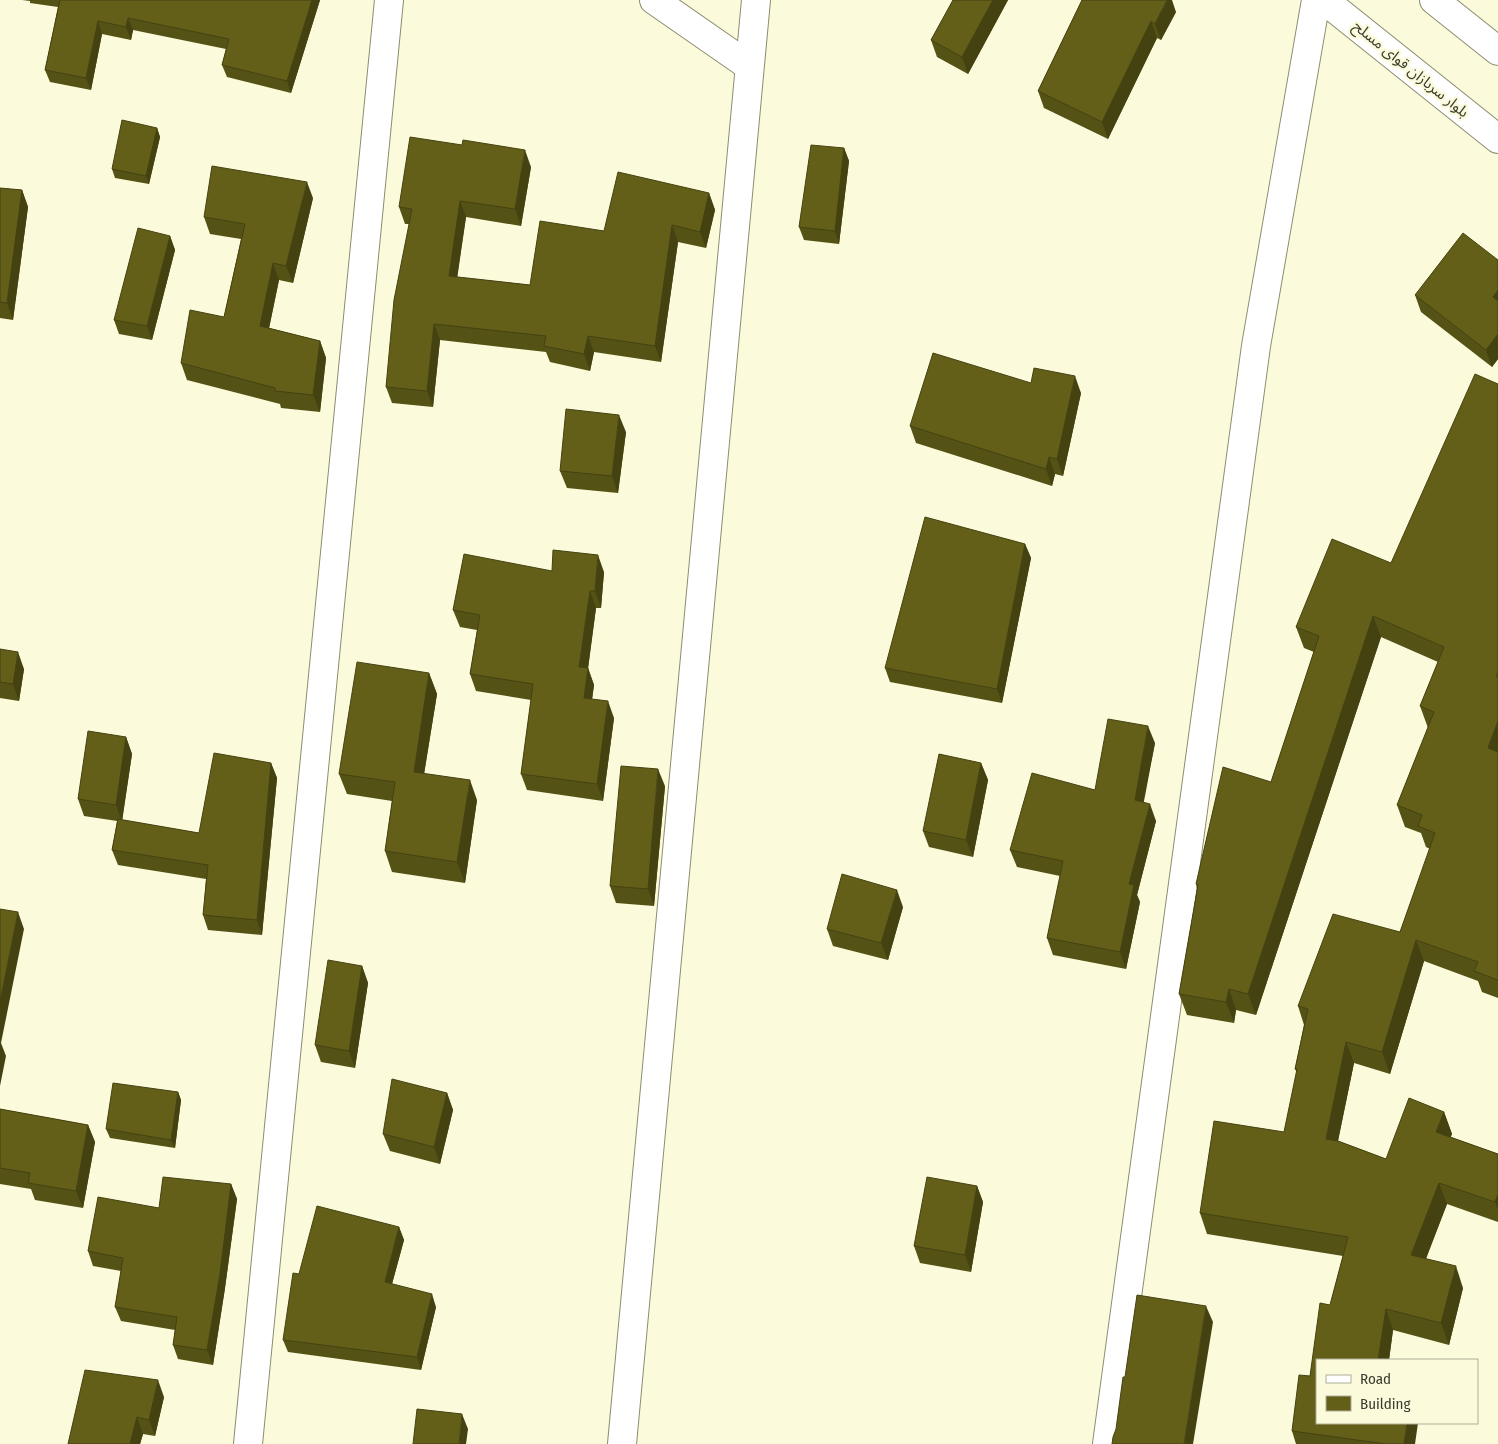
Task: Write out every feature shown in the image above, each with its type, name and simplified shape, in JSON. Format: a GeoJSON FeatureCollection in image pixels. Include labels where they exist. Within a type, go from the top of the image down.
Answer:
{"type":"FeatureCollection","features":[{"type":"Feature","properties":{"kind":"street"},"geometry":{"type":"LineString","coordinates":[[248,1444],[389,0]]}},
{"type":"Feature","properties":{"kind":"street"},"geometry":{"type":"LineString","coordinates":[[654,0],[749,66]]}},
{"type":"Feature","properties":{"kind":"street"},"geometry":{"type":"LineString","coordinates":[[622,1444],[756,0]]}},
{"type":"Feature","properties":{"kind":"street"},"geometry":{"type":"LineString","coordinates":[[1107,1444],[1256,346],[1316,0]]}},
{"type":"Feature","properties":{"kind":"street","name":"بلوار سربازان قوای مسلح"},"geometry":{"type":"LineString","coordinates":[[1324,0],[1498,139]]}},
{"type":"Feature","properties":{"kind":"street"},"geometry":{"type":"LineString","coordinates":[[1434,0],[1498,51]]}},
{"type":"Feature","properties":{"kind":"building"},"geometry":{"type":"Polygon","coordinates":[[[60,0],[312,0],[287,81],[222,65],[229,39],[128,18],[126,27],[98,21],[86,78],[45,70],[60,0]]]}},
{"type":"Feature","properties":{"kind":"building"},"geometry":{"type":"Polygon","coordinates":[[[953,0],[993,0],[962,57],[931,40],[953,0]]]}},
{"type":"Feature","properties":{"kind":"building"},"geometry":{"type":"Polygon","coordinates":[[[1082,0],[1167,0],[1155,24],[1151,21],[1102,122],[1038,91],[1082,0]]]}},
{"type":"Feature","properties":{"kind":"building"},"geometry":{"type":"Polygon","coordinates":[[[122,120],[157,128],[146,176],[112,169],[122,120]]]}},
{"type":"Feature","properties":{"kind":"building"},"geometry":{"type":"Polygon","coordinates":[[[410,137],[462,145],[463,140],[525,150],[515,209],[460,201],[449,276],[530,285],[540,221],[604,231],[618,172],[709,193],[700,232],[672,225],[655,346],[588,336],[584,354],[544,346],[546,336],[434,324],[427,391],[386,387],[394,300],[412,209],[399,207],[410,137]]]}},
{"type":"Feature","properties":{"kind":"building"},"geometry":{"type":"Polygon","coordinates":[[[811,145],[844,148],[835,231],[799,227],[811,145]]]}},
{"type":"Feature","properties":{"kind":"building"},"geometry":{"type":"Polygon","coordinates":[[[212,166],[307,182],[286,266],[273,263],[260,326],[320,341],[313,395],[275,391],[275,388],[181,363],[190,310],[224,317],[245,224],[204,217],[212,166]]]}},
{"type":"Feature","properties":{"kind":"building"},"geometry":{"type":"Polygon","coordinates":[[[0,188],[22,190],[7,303],[0,302],[0,188]]]}},
{"type":"Feature","properties":{"kind":"building"},"geometry":{"type":"Polygon","coordinates":[[[138,228],[170,236],[147,326],[114,320],[138,228]]]}},
{"type":"Feature","properties":{"kind":"building"},"geometry":{"type":"Polygon","coordinates":[[[1463,233],[1498,260],[1498,290],[1493,297],[1498,301],[1498,334],[1486,350],[1415,295],[1463,233]]]}},
{"type":"Feature","properties":{"kind":"building"},"geometry":{"type":"Polygon","coordinates":[[[933,353],[1031,383],[1034,368],[1075,376],[1057,459],[1049,457],[1046,469],[910,426],[933,353]]]}},
{"type":"Feature","properties":{"kind":"building"},"geometry":{"type":"Polygon","coordinates":[[[1475,374],[1498,384],[1498,672],[1496,676],[1498,677],[1498,721],[1488,748],[1498,752],[1498,980],[1474,971],[1478,962],[1416,940],[1382,1052],[1346,1042],[1326,1139],[1338,1141],[1386,1159],[1409,1098],[1444,1112],[1436,1132],[1498,1154],[1498,1194],[1495,1202],[1439,1183],[1411,1255],[1456,1266],[1441,1323],[1386,1309],[1378,1359],[1316,1359],[1316,1424],[1407,1424],[1404,1444],[1386,1444],[1292,1431],[1299,1375],[1310,1376],[1320,1303],[1330,1305],[1348,1237],[1200,1213],[1214,1121],[1284,1132],[1308,1009],[1298,1006],[1333,914],[1400,932],[1435,833],[1418,826],[1422,815],[1397,805],[1434,712],[1420,706],[1444,647],[1373,616],[1248,994],[1229,989],[1226,1002],[1179,994],[1198,885],[1196,884],[1223,767],[1271,782],[1319,636],[1296,627],[1332,539],[1391,563],[1475,374]]]}},
{"type":"Feature","properties":{"kind":"building"},"geometry":{"type":"Polygon","coordinates":[[[566,409],[619,415],[612,476],[560,471],[566,409]]]}},
{"type":"Feature","properties":{"kind":"building"},"geometry":{"type":"Polygon","coordinates":[[[925,517],[1025,544],[997,689],[885,668],[925,517]]]}},
{"type":"Feature","properties":{"kind":"building"},"geometry":{"type":"Polygon","coordinates":[[[553,550],[598,555],[595,591],[590,591],[579,667],[588,668],[584,698],[608,701],[597,784],[521,774],[533,684],[470,674],[480,615],[453,610],[464,554],[552,571],[553,550]]]}},
{"type":"Feature","properties":{"kind":"building"},"geometry":{"type":"Polygon","coordinates":[[[0,649],[18,652],[13,684],[0,682],[0,649]]]}},
{"type":"Feature","properties":{"kind":"building"},"geometry":{"type":"Polygon","coordinates":[[[357,662],[429,673],[414,772],[470,780],[457,862],[385,851],[395,782],[339,774],[357,662]]]}},
{"type":"Feature","properties":{"kind":"building"},"geometry":{"type":"Polygon","coordinates":[[[1108,719],[1148,726],[1135,800],[1150,804],[1129,884],[1134,885],[1120,952],[1047,938],[1063,861],[1010,850],[1032,773],[1095,790],[1108,719]]]}},
{"type":"Feature","properties":{"kind":"building"},"geometry":{"type":"Polygon","coordinates":[[[88,731],[126,737],[116,805],[78,799],[88,731]]]}},
{"type":"Feature","properties":{"kind":"building"},"geometry":{"type":"Polygon","coordinates":[[[214,753],[271,763],[257,920],[203,915],[208,865],[112,850],[118,819],[199,833],[214,753]]]}},
{"type":"Feature","properties":{"kind":"building"},"geometry":{"type":"Polygon","coordinates":[[[939,754],[981,763],[966,840],[923,831],[939,754]]]}},
{"type":"Feature","properties":{"kind":"building"},"geometry":{"type":"Polygon","coordinates":[[[621,766],[658,769],[648,889],[610,886],[621,766]]]}},
{"type":"Feature","properties":{"kind":"building"},"geometry":{"type":"Polygon","coordinates":[[[842,874],[897,890],[881,943],[827,929],[842,874]]]}},
{"type":"Feature","properties":{"kind":"building"},"geometry":{"type":"Polygon","coordinates":[[[0,909],[18,912],[0,1001],[0,909]]]}},
{"type":"Feature","properties":{"kind":"building"},"geometry":{"type":"Polygon","coordinates":[[[328,960],[362,966],[349,1051],[315,1045],[328,960]]]}},
{"type":"Feature","properties":{"kind":"building"},"geometry":{"type":"Polygon","coordinates":[[[392,1079],[447,1093],[434,1147],[383,1134],[392,1079]]]}},
{"type":"Feature","properties":{"kind":"building"},"geometry":{"type":"Polygon","coordinates":[[[113,1083],[178,1092],[171,1140],[106,1129],[113,1083]]]}},
{"type":"Feature","properties":{"kind":"building"},"geometry":{"type":"Polygon","coordinates":[[[0,1109],[88,1125],[76,1191],[28,1183],[30,1173],[0,1168],[0,1109]]]}},
{"type":"Feature","properties":{"kind":"building"},"geometry":{"type":"Polygon","coordinates":[[[163,1177],[231,1184],[220,1274],[207,1350],[173,1345],[177,1317],[115,1307],[123,1258],[88,1251],[98,1197],[159,1208],[163,1177]]]}},
{"type":"Feature","properties":{"kind":"building"},"geometry":{"type":"Polygon","coordinates":[[[927,1177],[977,1186],[965,1255],[914,1246],[927,1177]]]}},
{"type":"Feature","properties":{"kind":"building"},"geometry":{"type":"Polygon","coordinates":[[[317,1206],[399,1227],[385,1282],[432,1294],[417,1357],[283,1340],[293,1273],[299,1274],[317,1206]]]}},
{"type":"Feature","properties":{"kind":"building"},"geometry":{"type":"Polygon","coordinates":[[[1137,1295],[1206,1306],[1184,1444],[1112,1444],[1116,1429],[1123,1377],[1125,1377],[1137,1295]]]}},
{"type":"Feature","properties":{"kind":"building"},"geometry":{"type":"Polygon","coordinates":[[[85,1370],[158,1380],[149,1420],[137,1417],[130,1444],[68,1444],[85,1370]]]}},
{"type":"Feature","properties":{"kind":"building"},"geometry":{"type":"Polygon","coordinates":[[[417,1409],[462,1414],[459,1444],[413,1444],[417,1409]]]}}]}
